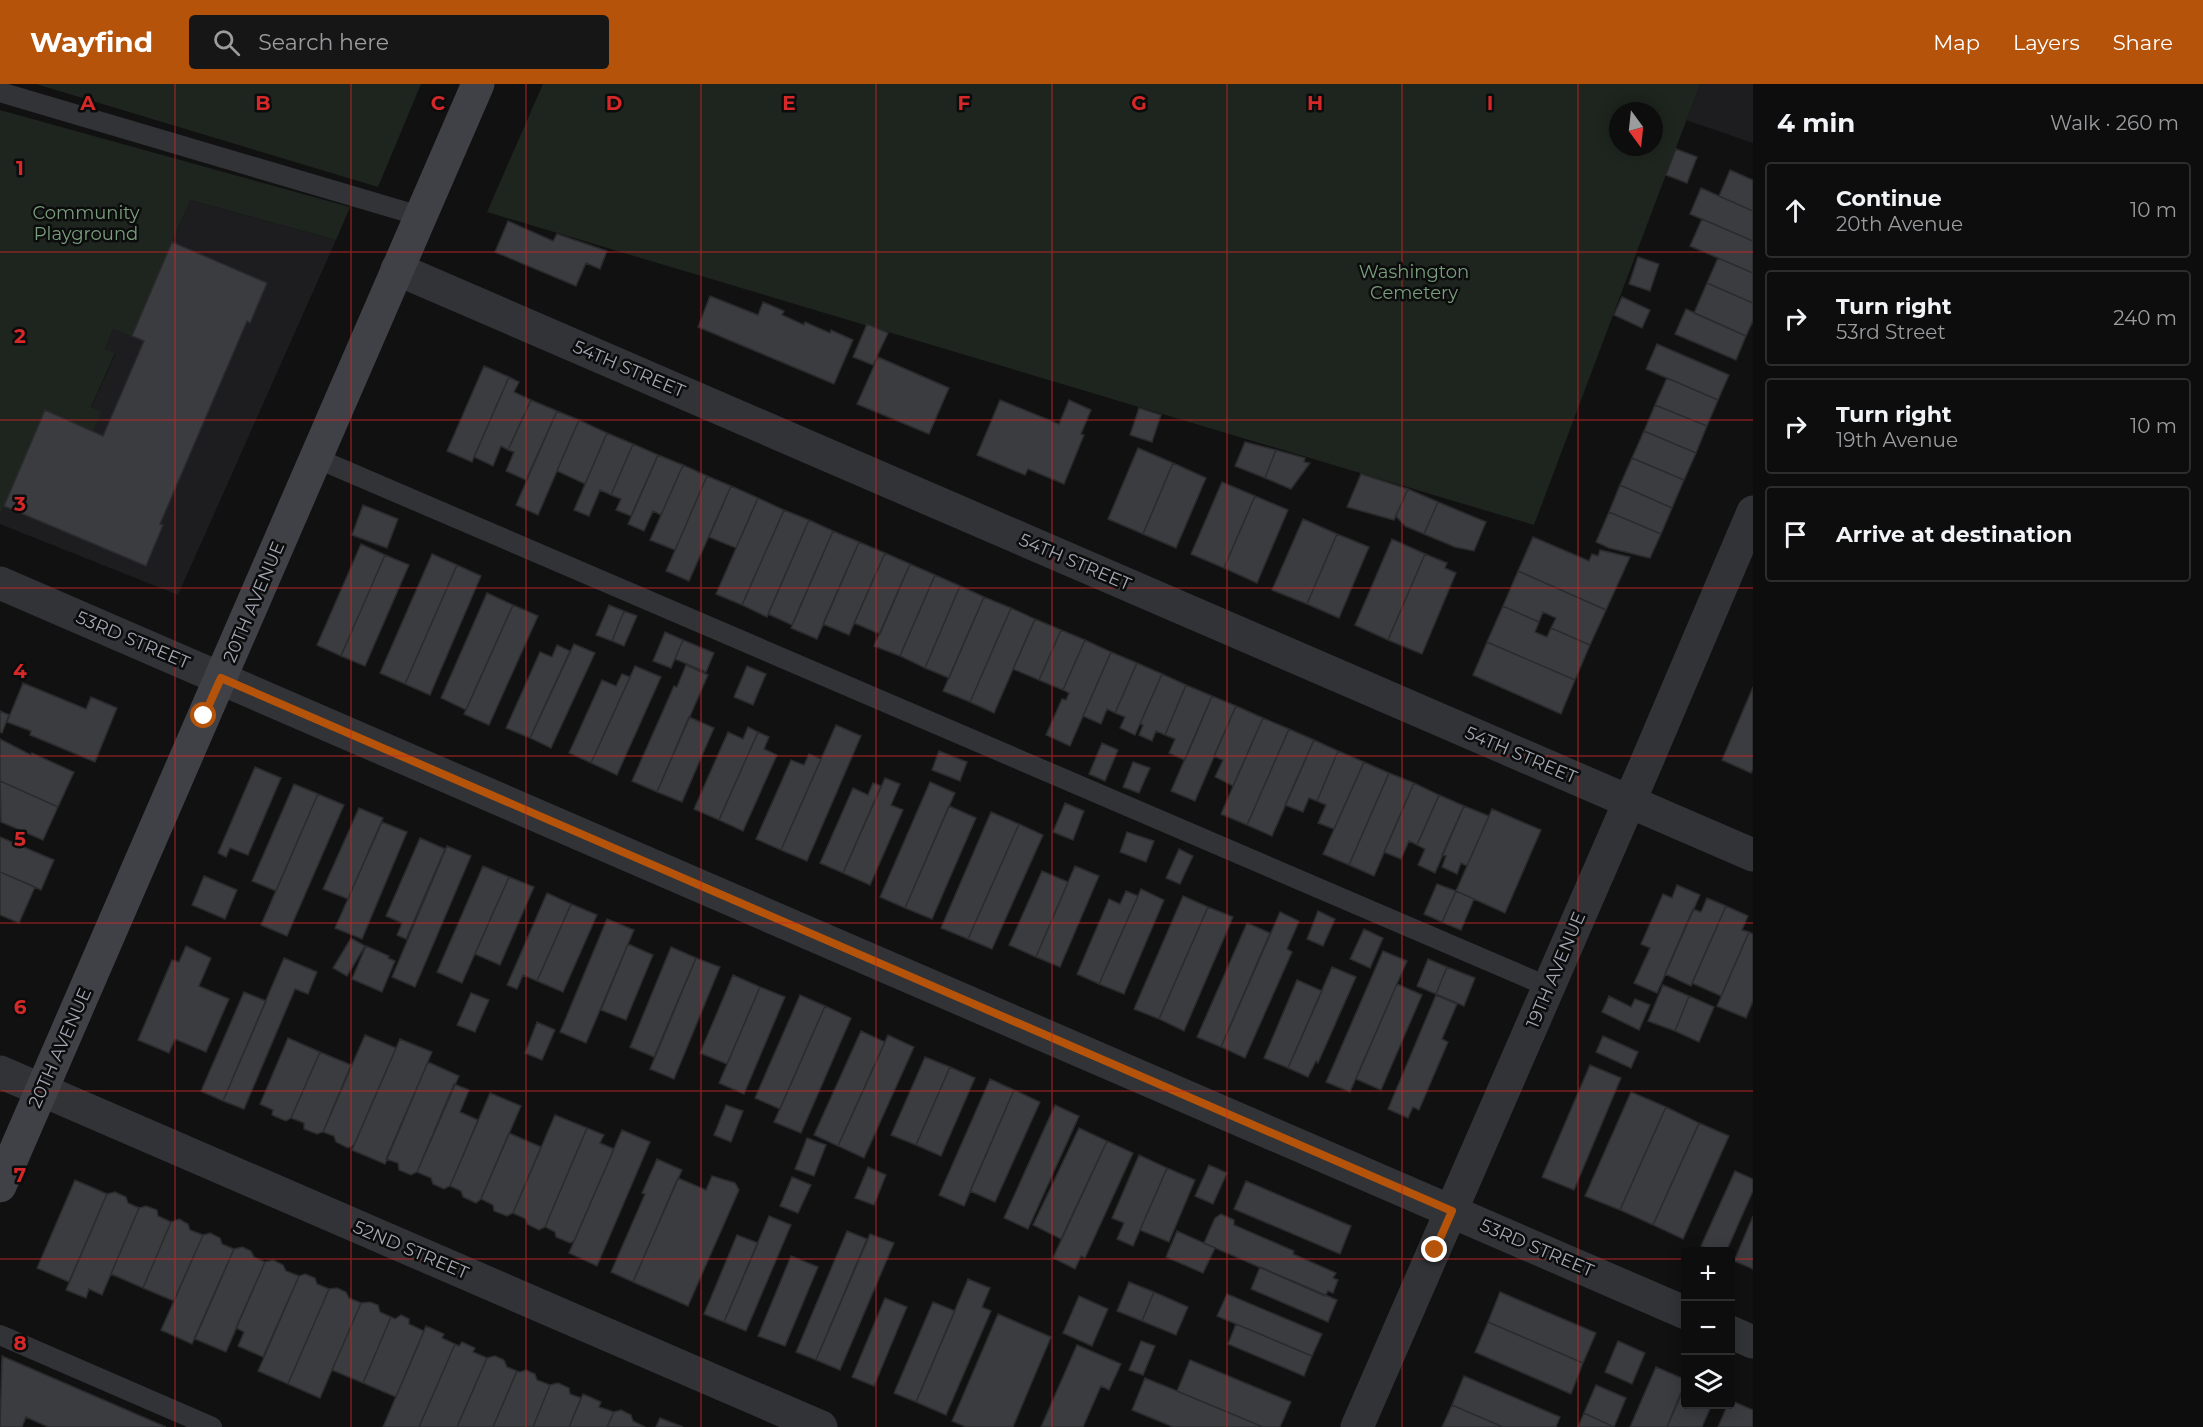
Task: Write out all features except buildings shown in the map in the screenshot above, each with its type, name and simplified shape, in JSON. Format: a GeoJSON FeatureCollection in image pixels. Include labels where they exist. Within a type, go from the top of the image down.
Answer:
{"type":"FeatureCollection","features":[{"type":"Feature","properties":{"kind":"street","name":"20TH AVENUE"},"geometry":{"type":"LineString","coordinates":[[0,1186],[478,84]]}},
{"type":"Feature","properties":{"kind":"street","name":"54TH STREET"},"geometry":{"type":"LineString","coordinates":[[397,269],[1753,855]]}},
{"type":"Feature","properties":{"kind":"street","name":"19TH AVENUE"},"geometry":{"type":"LineString","coordinates":[[1357,1427],[1630,801],[1753,512]]}},
{"type":"Feature","properties":{"kind":"street","name":"53RD STREET"},"geometry":{"type":"LineString","coordinates":[[0,583],[1681,1311]]}},
{"type":"Feature","properties":{"kind":"street","name":"52ND STREET"},"geometry":{"type":"LineString","coordinates":[[0,1072],[821,1427]]}},
{"type":"Feature","properties":{"kind":"street"},"geometry":{"type":"LineString","coordinates":[[1735,1334],[1753,1342]]}},
{"type":"Feature","properties":{"kind":"lane"},"geometry":{"type":"LineString","coordinates":[[0,92],[420,216]]}},
{"type":"Feature","properties":{"kind":"lane"},"geometry":{"type":"LineString","coordinates":[[316,458],[1549,987]]}},
{"type":"Feature","properties":{"kind":"lane"},"geometry":{"type":"LineString","coordinates":[[0,1335],[212,1427]]}},
{"type":"Feature","properties":{"kind":"shaded area"},"geometry":{"type":"Polygon","coordinates":[[[1700,84],[1753,84],[1753,143],[1686,120],[1700,84]]]}},
{"type":"Feature","properties":{"kind":"shaded area"},"geometry":{"type":"Polygon","coordinates":[[[190,200],[336,240],[178,595],[0,524],[0,515],[45,410],[93,431],[91,408],[115,354],[105,349],[113,328],[132,335],[190,200]]]}},
{"type":"Feature","properties":{"kind":"green space"},"geometry":{"type":"Polygon","coordinates":[[[36,84],[421,84],[378,187],[36,84]]]}},
{"type":"Feature","properties":{"kind":"green space","name":"Washington Cemetery"},"geometry":{"type":"Polygon","coordinates":[[[543,84],[1700,84],[1534,525],[487,212],[543,84]]]}},
{"type":"Feature","properties":{"kind":"green space","name":"Community Playground"},"geometry":{"type":"Polygon","coordinates":[[[0,110],[350,207],[336,240],[190,200],[132,336],[113,329],[105,349],[115,353],[91,407],[101,412],[93,431],[45,410],[0,515],[0,110]]]}},
{"type":"Feature","properties":{"kind":"route"},"geometry":{"type":"LineString","coordinates":[[204,716],[221,678],[1452,1211],[1435,1250]]}}]}
